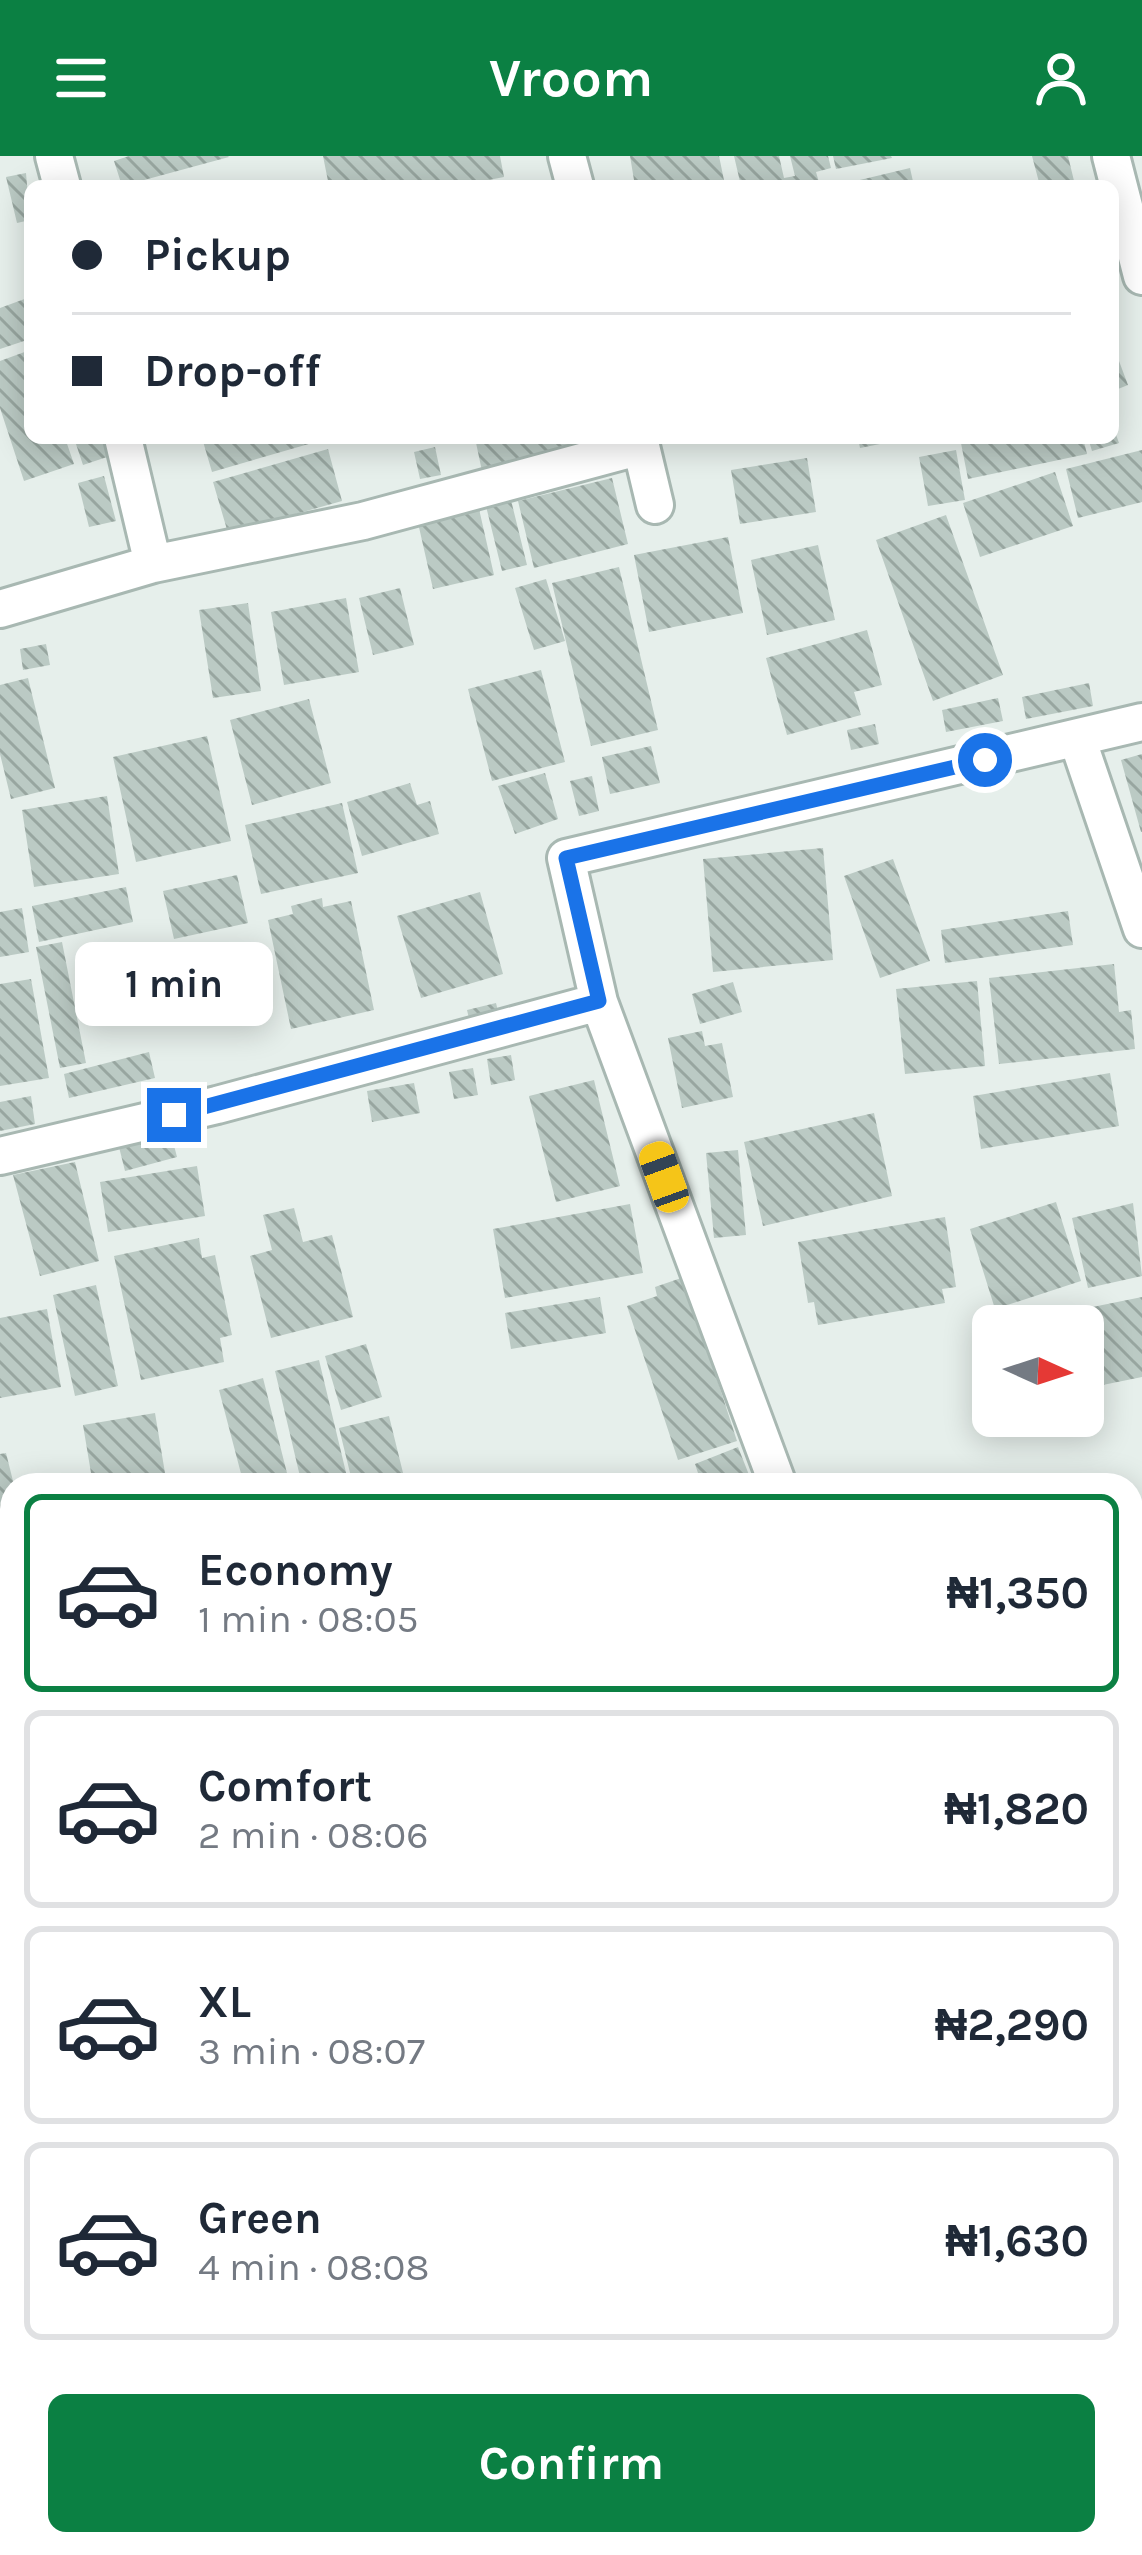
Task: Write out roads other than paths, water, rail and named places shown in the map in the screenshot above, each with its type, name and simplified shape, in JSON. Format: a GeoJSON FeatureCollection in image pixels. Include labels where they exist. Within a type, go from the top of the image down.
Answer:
{"type":"FeatureCollection","features":[{"type":"Feature","properties":{"kind":"street"},"geometry":{"type":"LineString","coordinates":[[1119,187],[1142,276]]}},
{"type":"Feature","properties":{"kind":"street"},"geometry":{"type":"LineString","coordinates":[[124,444],[153,564]]}},
{"type":"Feature","properties":{"kind":"street"},"geometry":{"type":"LineString","coordinates":[[0,609],[153,564],[363,521],[633,444]]}},
{"type":"Feature","properties":{"kind":"street"},"geometry":{"type":"LineString","coordinates":[[640,444],[655,505]]}},
{"type":"Feature","properties":{"kind":"street"},"geometry":{"type":"LineString","coordinates":[[774,1473],[599,1001],[566,858],[1142,722]]}},
{"type":"Feature","properties":{"kind":"street"},"geometry":{"type":"LineString","coordinates":[[1077,738],[1142,929]]}},
{"type":"Feature","properties":{"kind":"street"},"geometry":{"type":"LineString","coordinates":[[0,1156],[217,1105],[599,1001]]}}]}
